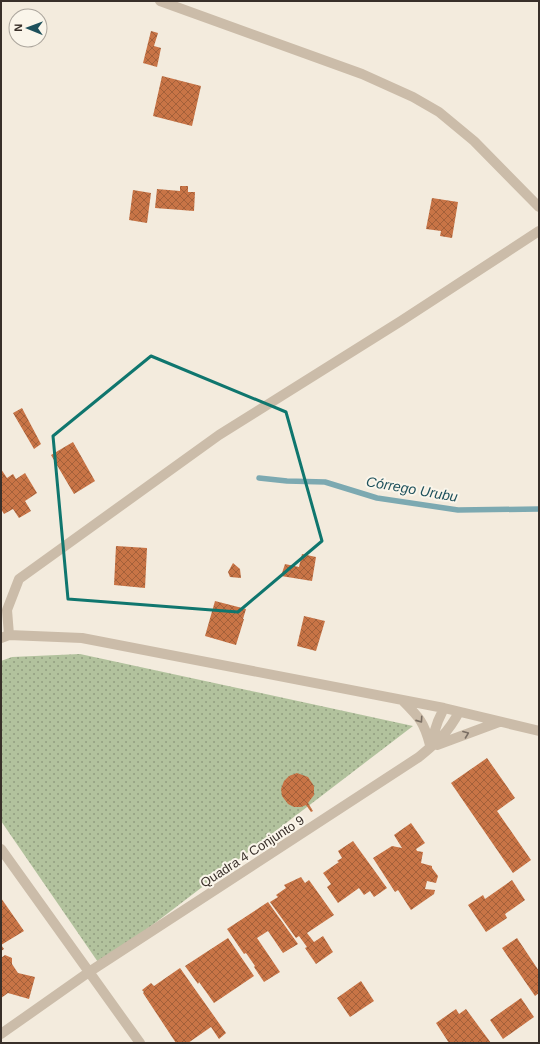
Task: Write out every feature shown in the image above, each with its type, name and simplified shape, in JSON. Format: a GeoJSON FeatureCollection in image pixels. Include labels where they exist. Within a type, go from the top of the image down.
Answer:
{"type":"FeatureCollection","features":[{"type":"Feature","properties":{"kind":"street"},"geometry":{"type":"LineString","coordinates":[[160,1],[362,74],[413,96],[439,112],[474,141],[539,206]]}},
{"type":"Feature","properties":{"kind":"street"},"geometry":{"type":"LineString","coordinates":[[539,231],[401,321],[218,435],[19,579],[7,610],[5,637],[82,638],[444,708],[539,731]]}},
{"type":"Feature","properties":{"kind":"street"},"geometry":{"type":"LineString","coordinates":[[403,701],[417,715],[424,725],[430,747]]}},
{"type":"Feature","properties":{"kind":"street"},"geometry":{"type":"LineString","coordinates":[[430,747],[438,721],[444,708]]}},
{"type":"Feature","properties":{"kind":"street"},"geometry":{"type":"LineString","coordinates":[[430,747],[445,734],[459,712]]}},
{"type":"Feature","properties":{"kind":"street"},"geometry":{"type":"LineString","coordinates":[[430,747],[500,722]]}},
{"type":"Feature","properties":{"kind":"street","name":"Quadra 4 Conjunto 9"},"geometry":{"type":"LineString","coordinates":[[1,1034],[89,972],[419,757],[430,747]]}},
{"type":"Feature","properties":{"kind":"street"},"geometry":{"type":"LineString","coordinates":[[1,849],[140,1043]]}},
{"type":"Feature","properties":{"kind":"highlighted area"},"geometry":{"type":"Polygon","coordinates":[[[151,356],[286,412],[322,541],[238,612],[68,599],[53,436],[151,356]]]}},
{"type":"Feature","properties":{"kind":"green space"},"geometry":{"type":"Polygon","coordinates":[[[80,654],[413,726],[100,965],[1,821],[1,661],[12,657],[80,654]]]}},
{"type":"Feature","properties":{"kind":"building"},"geometry":{"type":"Polygon","coordinates":[[[151,31],[158,33],[154,46],[161,48],[157,67],[143,63],[151,31]]]}},
{"type":"Feature","properties":{"kind":"building"},"geometry":{"type":"Polygon","coordinates":[[[162,76],[201,86],[192,126],[153,116],[162,76]]]}},
{"type":"Feature","properties":{"kind":"building"},"geometry":{"type":"Polygon","coordinates":[[[180,186],[188,186],[188,192],[195,192],[194,211],[155,208],[157,189],[180,191],[180,186]]]}},
{"type":"Feature","properties":{"kind":"building"},"geometry":{"type":"Polygon","coordinates":[[[133,190],[151,193],[147,223],[129,220],[133,190]]]}},
{"type":"Feature","properties":{"kind":"building"},"geometry":{"type":"Polygon","coordinates":[[[432,198],[458,202],[452,238],[440,236],[441,231],[426,229],[432,198]]]}},
{"type":"Feature","properties":{"kind":"building"},"geometry":{"type":"Polygon","coordinates":[[[22,408],[41,444],[34,449],[13,413],[22,408]]]}},
{"type":"Feature","properties":{"kind":"building"},"geometry":{"type":"Polygon","coordinates":[[[73,442],[95,481],[74,494],[51,455],[73,442]]]}},
{"type":"Feature","properties":{"kind":"building"},"geometry":{"type":"Polygon","coordinates":[[[1,469],[7,478],[13,474],[16,479],[25,473],[37,493],[25,501],[31,511],[19,518],[13,509],[4,514],[1,509],[1,469]]]}},
{"type":"Feature","properties":{"kind":"building"},"geometry":{"type":"Polygon","coordinates":[[[116,546],[147,548],[145,588],[114,585],[116,546]]]}},
{"type":"Feature","properties":{"kind":"building"},"geometry":{"type":"Polygon","coordinates":[[[302,554],[316,557],[312,581],[281,576],[285,564],[299,567],[302,554]]]}},
{"type":"Feature","properties":{"kind":"building"},"geometry":{"type":"Polygon","coordinates":[[[233,563],[240,569],[241,578],[230,577],[228,572],[233,563]]]}},
{"type":"Feature","properties":{"kind":"building"},"geometry":{"type":"Polygon","coordinates":[[[215,601],[246,609],[236,645],[205,636],[215,601]]]}},
{"type":"Feature","properties":{"kind":"building"},"geometry":{"type":"Polygon","coordinates":[[[304,616],[325,621],[316,651],[297,646],[304,616]]]}},
{"type":"Feature","properties":{"kind":"building"},"geometry":{"type":"Polygon","coordinates":[[[487,758],[515,798],[497,811],[531,860],[513,873],[451,783],[487,758]]]}},
{"type":"Feature","properties":{"kind":"building"},"geometry":{"type":"Polygon","coordinates":[[[297,773],[308,777],[314,786],[314,795],[308,803],[313,811],[311,812],[306,805],[294,807],[288,804],[282,796],[281,789],[284,781],[289,776],[297,773]]]}},
{"type":"Feature","properties":{"kind":"building"},"geometry":{"type":"Polygon","coordinates":[[[411,823],[425,843],[416,849],[417,851],[423,852],[421,863],[432,866],[438,876],[436,883],[427,881],[425,889],[435,890],[434,894],[411,910],[398,890],[395,892],[373,858],[392,846],[402,848],[394,835],[411,823]]]}},
{"type":"Feature","properties":{"kind":"building"},"geometry":{"type":"Polygon","coordinates":[[[353,841],[387,888],[374,897],[370,891],[364,895],[359,888],[338,903],[327,887],[331,884],[323,873],[339,862],[337,861],[342,858],[338,851],[353,841]]]}},
{"type":"Feature","properties":{"kind":"building"},"geometry":{"type":"Polygon","coordinates":[[[301,877],[305,883],[309,880],[334,915],[307,933],[314,942],[323,936],[333,952],[316,964],[299,936],[296,938],[270,902],[278,897],[276,895],[286,888],[284,885],[301,877]]]}},
{"type":"Feature","properties":{"kind":"building"},"geometry":{"type":"Polygon","coordinates":[[[512,880],[525,900],[505,914],[507,918],[486,932],[468,905],[483,895],[485,899],[512,880]]]}},
{"type":"Feature","properties":{"kind":"building"},"geometry":{"type":"Polygon","coordinates":[[[1,898],[24,931],[1,945],[1,898]]]}},
{"type":"Feature","properties":{"kind":"building"},"geometry":{"type":"Polygon","coordinates":[[[268,902],[298,944],[283,953],[268,931],[257,938],[280,972],[264,982],[246,953],[244,954],[227,929],[268,902]]]}},
{"type":"Feature","properties":{"kind":"building"},"geometry":{"type":"Polygon","coordinates":[[[228,938],[254,976],[214,1003],[185,966],[228,938]]]}},
{"type":"Feature","properties":{"kind":"building"},"geometry":{"type":"Polygon","coordinates":[[[517,938],[539,971],[539,993],[535,996],[502,948],[517,938]]]}},
{"type":"Feature","properties":{"kind":"building"},"geometry":{"type":"Polygon","coordinates":[[[5,955],[12,958],[12,964],[18,973],[35,977],[29,999],[8,993],[1,998],[1,958],[5,955]]]}},
{"type":"Feature","properties":{"kind":"building"},"geometry":{"type":"Polygon","coordinates":[[[180,968],[226,1033],[219,1039],[211,1027],[188,1043],[176,1043],[143,993],[144,992],[142,990],[151,983],[154,986],[180,968]]]}},
{"type":"Feature","properties":{"kind":"building"},"geometry":{"type":"Polygon","coordinates":[[[361,981],[374,1001],[350,1017],[337,998],[361,981]]]}},
{"type":"Feature","properties":{"kind":"building"},"geometry":{"type":"Polygon","coordinates":[[[521,998],[534,1017],[503,1039],[490,1020],[521,998]]]}},
{"type":"Feature","properties":{"kind":"building"},"geometry":{"type":"Polygon","coordinates":[[[456,1009],[459,1014],[466,1009],[491,1043],[449,1043],[436,1023],[456,1009]]]}},
{"type":"Feature","properties":{"kind":"waterway","name":"Córrego Urubu"},"geometry":{"type":"LineString","coordinates":[[259,478],[287,481],[325,482],[377,498],[458,510],[539,509]]}}]}
